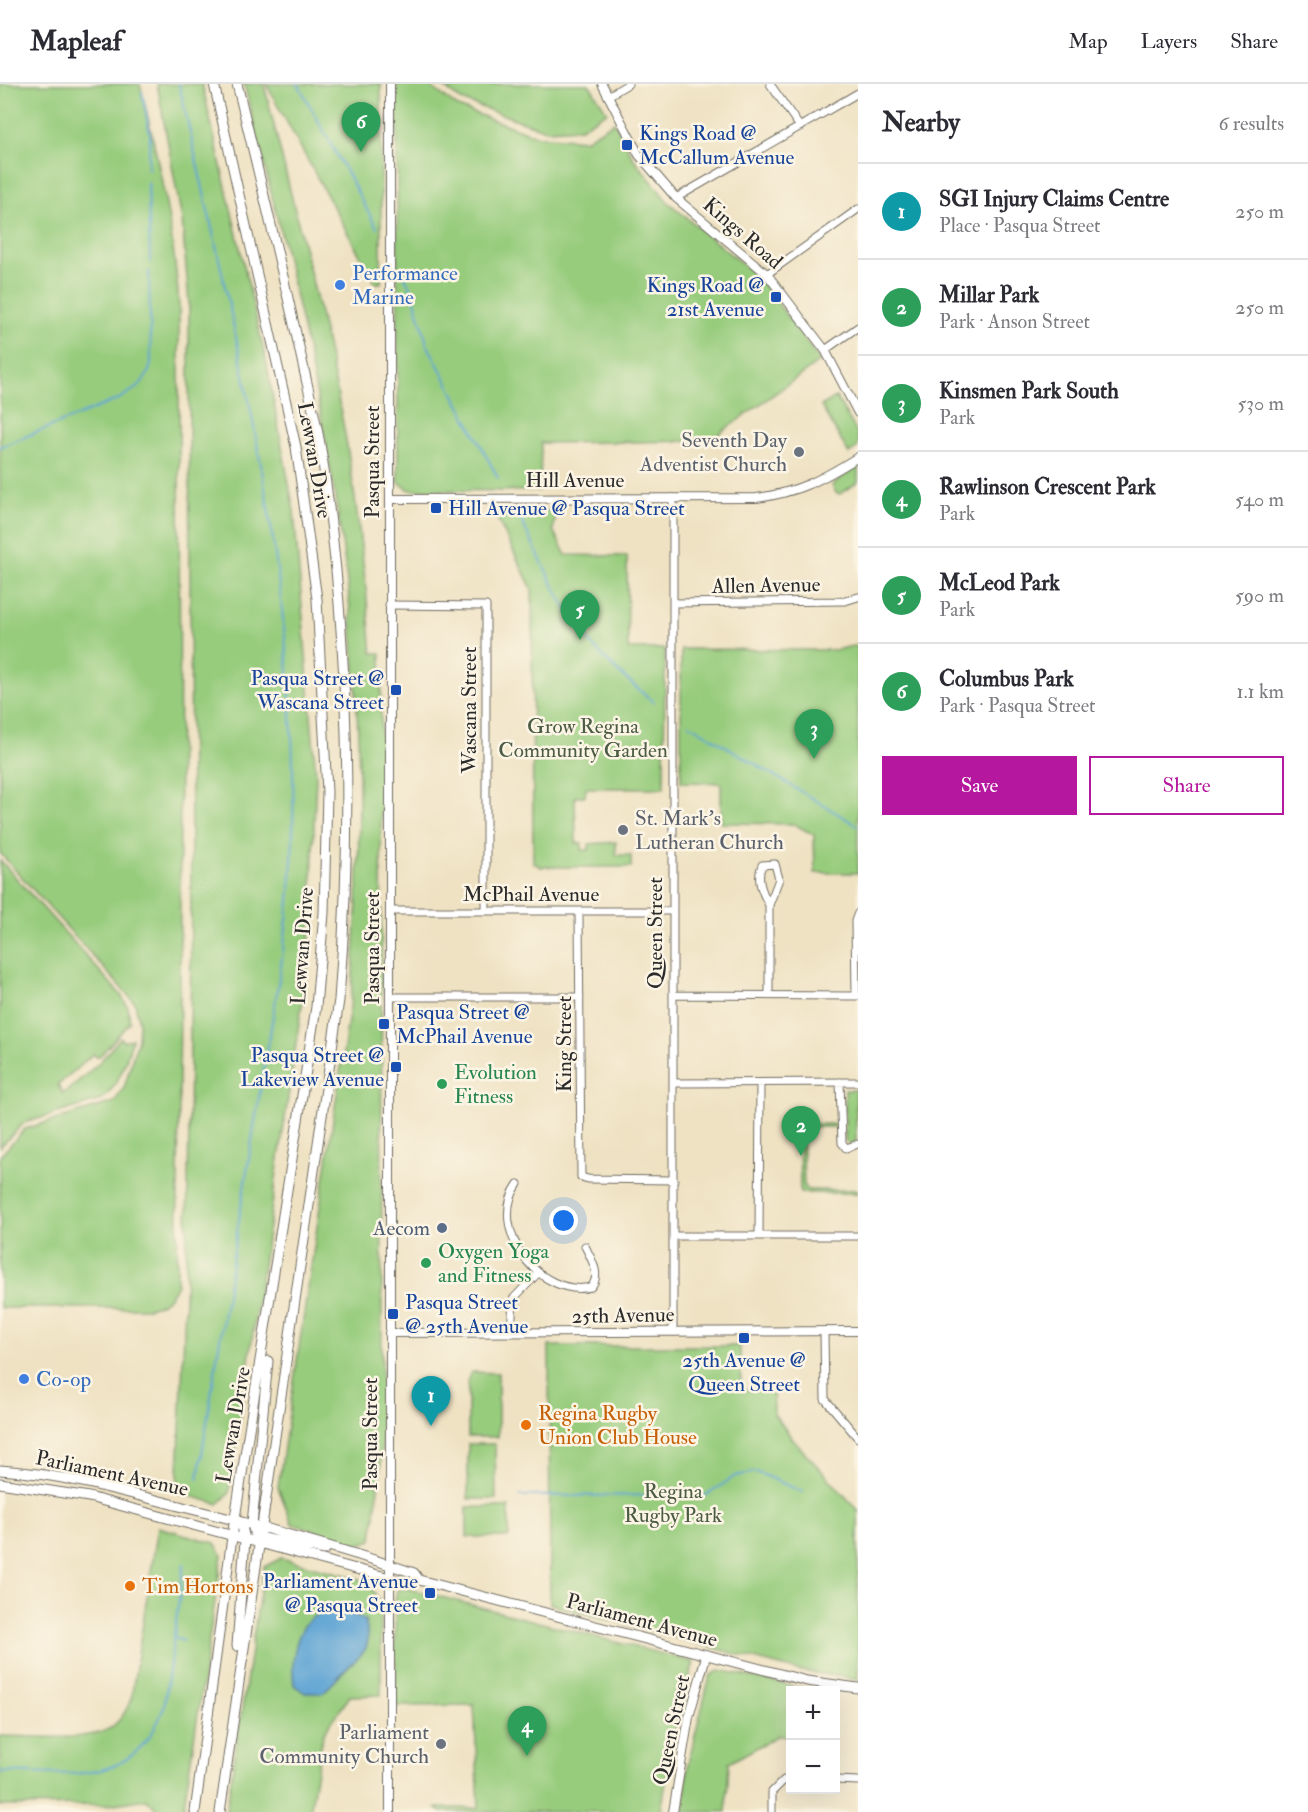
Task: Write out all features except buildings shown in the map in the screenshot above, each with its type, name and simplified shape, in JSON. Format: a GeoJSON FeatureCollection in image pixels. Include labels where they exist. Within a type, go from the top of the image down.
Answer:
{"type":"FeatureCollection","features":[{"type":"Feature","properties":{"kind":"main road","name":"Lewvan Drive"},"geometry":{"type":"LineString","coordinates":[[195,1812],[232,1537],[272,1297],[318,986],[326,863],[326,724],[317,599],[296,447],[214,84]]}},
{"type":"Feature","properties":{"kind":"main road","name":"Lewvan Drive"},"geometry":{"type":"LineString","coordinates":[[220,1812],[252,1538],[291,1336],[339,1000],[346,911],[349,793],[341,635],[321,454],[287,293],[237,84]]}},
{"type":"Feature","properties":{"kind":"main road"},"geometry":{"type":"LineString","coordinates":[[256,1525],[272,1297]]}},
{"type":"Feature","properties":{"kind":"main road","name":"Parliament Avenue"},"geometry":{"type":"LineString","coordinates":[[0,1470],[93,1484],[256,1525],[388,1564],[414,1573],[419,1580]]}},
{"type":"Feature","properties":{"kind":"main road","name":"Parliament Avenue"},"geometry":{"type":"LineString","coordinates":[[0,1483],[89,1497],[232,1537],[252,1538],[307,1556],[410,1583],[419,1580],[807,1681],[858,1688]]}},
{"type":"Feature","properties":{"kind":"main road"},"geometry":{"type":"LineString","coordinates":[[235,1520],[252,1538],[369,1558]]}},
{"type":"Feature","properties":{"kind":"main road","name":"Parliament Avenue"},"geometry":{"type":"LineString","coordinates":[[307,1556],[326,1557],[380,1570],[388,1564]]}},
{"type":"Feature","properties":{"kind":"street","name":"Pasqua Street"},"geometry":{"type":"LineString","coordinates":[[390,84],[388,1334],[390,1812]]}},
{"type":"Feature","properties":{"kind":"street","name":"Kings Road"},"geometry":{"type":"LineString","coordinates":[[602,84],[639,155],[676,198],[767,274],[825,350],[858,413]]}},
{"type":"Feature","properties":{"kind":"street"},"geometry":{"type":"LineString","coordinates":[[608,96],[628,84]]}},
{"type":"Feature","properties":{"kind":"street"},"geometry":{"type":"LineString","coordinates":[[770,84],[800,127]]}},
{"type":"Feature","properties":{"kind":"street"},"geometry":{"type":"LineString","coordinates":[[676,198],[858,93]]}},
{"type":"Feature","properties":{"kind":"street"},"geometry":{"type":"LineString","coordinates":[[767,274],[858,209]]}},
{"type":"Feature","properties":{"kind":"street"},"geometry":{"type":"LineString","coordinates":[[825,350],[858,327]]}},
{"type":"Feature","properties":{"kind":"street","name":"Hill Avenue"},"geometry":{"type":"LineString","coordinates":[[390,499],[756,498],[787,494],[823,479],[858,457]]}},
{"type":"Feature","properties":{"kind":"street","name":"Queen Street"},"geometry":{"type":"LineString","coordinates":[[673,498],[673,1332]]}},
{"type":"Feature","properties":{"kind":"street","name":"Allen Avenue"},"geometry":{"type":"LineString","coordinates":[[674,603],[844,601],[858,597]]}},
{"type":"Feature","properties":{"kind":"street","name":"Wascana Street"},"geometry":{"type":"LineString","coordinates":[[389,605],[486,606],[486,911]]}},
{"type":"Feature","properties":{"kind":"street"},"geometry":{"type":"LineString","coordinates":[[769,905],[759,879],[762,865],[769,863],[775,864],[779,879],[769,905],[769,996]]}},
{"type":"Feature","properties":{"kind":"street","name":"McPhail Avenue"},"geometry":{"type":"LineString","coordinates":[[390,911],[672,911]]}},
{"type":"Feature","properties":{"kind":"street","name":"King Street"},"geometry":{"type":"LineString","coordinates":[[579,911],[581,1177],[674,1180]]}},
{"type":"Feature","properties":{"kind":"street"},"geometry":{"type":"LineString","coordinates":[[674,995],[857,996],[855,921],[858,913]]}},
{"type":"Feature","properties":{"kind":"street"},"geometry":{"type":"LineString","coordinates":[[390,997],[580,997]]}},
{"type":"Feature","properties":{"kind":"street"},"geometry":{"type":"LineString","coordinates":[[840,1082],[842,1143],[846,1148],[858,1144]]}},
{"type":"Feature","properties":{"kind":"street"},"geometry":{"type":"LineString","coordinates":[[674,1083],[858,1082]]}},
{"type":"Feature","properties":{"kind":"street"},"geometry":{"type":"LineString","coordinates":[[759,1236],[760,1083]]}},
{"type":"Feature","properties":{"kind":"street"},"geometry":{"type":"LineString","coordinates":[[518,1184],[510,1195],[508,1208],[511,1231],[519,1250],[538,1274],[573,1288],[591,1287],[596,1281],[597,1274],[585,1246]]}},
{"type":"Feature","properties":{"kind":"street"},"geometry":{"type":"LineString","coordinates":[[673,1236],[858,1236]]}},
{"type":"Feature","properties":{"kind":"street"},"geometry":{"type":"LineString","coordinates":[[511,1334],[513,1299],[538,1274]]}},
{"type":"Feature","properties":{"kind":"street"},"geometry":{"type":"LineString","coordinates":[[824,1331],[825,1399],[858,1438]]}},
{"type":"Feature","properties":{"kind":"street","name":"25th Avenue"},"geometry":{"type":"LineString","coordinates":[[388,1334],[858,1331]]}},
{"type":"Feature","properties":{"kind":"street","name":"Queen Street"},"geometry":{"type":"LineString","coordinates":[[673,1812],[687,1727],[706,1656]]}},
{"type":"Feature","properties":{"kind":"street"},"geometry":{"type":"LineString","coordinates":[[772,1812],[772,1791],[786,1780]]}},
{"type":"Feature","properties":{"kind":"street"},"geometry":{"type":"LineString","coordinates":[[840,1780],[858,1780]]}},
{"type":"Feature","properties":{"kind":"green space"},"geometry":{"type":"Polygon","coordinates":[[[0,84],[140,84],[159,167],[177,278],[179,306],[180,995],[177,1284],[166,1300],[148,1308],[0,1308],[0,1156],[25,1129],[114,1102],[124,1088],[138,1039],[139,1023],[135,1003],[0,853],[0,84]]]}},
{"type":"Feature","properties":{"kind":"green space"},"geometry":{"type":"Polygon","coordinates":[[[157,84],[202,84],[266,360],[294,511],[316,775],[309,957],[229,1494],[218,1504],[177,1492],[184,1344],[190,1047],[189,303],[182,220],[157,84]]]}},
{"type":"Feature","properties":{"kind":"green space"},"geometry":{"type":"Polygon","coordinates":[[[244,84],[264,84],[308,261],[346,440],[361,546],[372,653],[381,653],[382,1454],[372,1540],[358,1545],[292,1524],[278,1487],[351,1000],[358,885],[359,768],[354,650],[332,478],[299,308],[244,84]]]}},
{"type":"Feature","properties":{"kind":"green space"},"geometry":{"type":"Polygon","coordinates":[[[266,84],[381,84],[381,283],[375,283],[266,84]]]}},
{"type":"Feature","properties":{"kind":"green space"},"geometry":{"type":"Polygon","coordinates":[[[397,84],[427,84],[458,107],[537,136],[585,140],[614,122],[634,159],[668,202],[760,279],[820,361],[709,441],[541,443],[540,491],[410,490],[398,482],[397,84]]]}},
{"type":"Feature","properties":{"kind":"green space"},"geometry":{"type":"Polygon","coordinates":[[[440,84],[589,84],[607,112],[581,128],[546,130],[461,100],[440,84]]]}},
{"type":"Feature","properties":{"kind":"green space"},"geometry":{"type":"Polygon","coordinates":[[[836,397],[858,434],[858,447],[849,454],[821,406],[836,397]]]}},
{"type":"Feature","properties":{"kind":"green space"},"geometry":{"type":"Polygon","coordinates":[[[858,466],[858,482],[840,494],[836,493],[832,485],[858,466]]]}},
{"type":"Feature","properties":{"kind":"green space","name":"Grow Regina Community Garden"},"geometry":{"type":"Polygon","coordinates":[[[493,510],[557,510],[553,530],[566,555],[627,556],[628,649],[665,649],[664,788],[586,788],[585,796],[575,797],[576,843],[582,843],[582,850],[589,850],[589,844],[616,842],[616,855],[631,855],[631,867],[541,867],[533,862],[532,589],[493,510]]]}},
{"type":"Feature","properties":{"kind":"green space"},"geometry":{"type":"Polygon","coordinates":[[[858,645],[858,873],[815,873],[814,835],[794,824],[721,823],[721,783],[681,782],[681,649],[835,650],[858,645]]]}},
{"type":"Feature","properties":{"kind":"green space"},"geometry":{"type":"Polygon","coordinates":[[[0,860],[120,994],[128,1007],[130,1022],[101,1055],[97,1057],[93,1054],[58,1085],[62,1093],[99,1063],[121,1037],[123,1041],[132,1039],[125,1064],[117,1081],[101,1100],[24,1123],[0,1147],[0,860]]]}},
{"type":"Feature","properties":{"kind":"green space"},"geometry":{"type":"Polygon","coordinates":[[[845,1090],[856,1090],[856,1141],[850,1145],[845,1140],[845,1090]]]}},
{"type":"Feature","properties":{"kind":"green space"},"geometry":{"type":"Polygon","coordinates":[[[799,1124],[836,1124],[836,1127],[802,1127],[804,1185],[808,1190],[858,1190],[858,1193],[800,1193],[799,1124]]]}},
{"type":"Feature","properties":{"kind":"green space","name":"Regina Rugby Park"},"geometry":{"type":"Polygon","coordinates":[[[549,1346],[740,1346],[741,1390],[773,1390],[774,1414],[795,1442],[858,1510],[858,1679],[799,1671],[550,1604],[549,1346]]]}},
{"type":"Feature","properties":{"kind":"green space"},"geometry":{"type":"Polygon","coordinates":[[[471,1372],[498,1373],[498,1437],[468,1437],[468,1379],[471,1372]]]}},
{"type":"Feature","properties":{"kind":"green space"},"geometry":{"type":"Polygon","coordinates":[[[468,1444],[495,1444],[496,1499],[468,1499],[468,1444]]]}},
{"type":"Feature","properties":{"kind":"green space"},"geometry":{"type":"Polygon","coordinates":[[[467,1507],[509,1507],[509,1537],[467,1537],[467,1507]]]}},
{"type":"Feature","properties":{"kind":"green space"},"geometry":{"type":"Polygon","coordinates":[[[158,1527],[215,1543],[222,1555],[183,1812],[159,1812],[147,1799],[107,1805],[0,1806],[0,1736],[75,1737],[90,1735],[113,1726],[126,1711],[131,1699],[158,1527]]]}},
{"type":"Feature","properties":{"kind":"green space"},"geometry":{"type":"Polygon","coordinates":[[[281,1558],[367,1581],[381,1603],[381,1695],[350,1696],[323,1734],[310,1812],[226,1812],[264,1567],[281,1558]]]}},
{"type":"Feature","properties":{"kind":"green space"},"geometry":{"type":"Polygon","coordinates":[[[406,1588],[694,1662],[674,1732],[661,1812],[441,1812],[436,1808],[479,1808],[474,1705],[396,1706],[395,1600],[397,1590],[406,1588]]]}},
{"type":"Feature","properties":{"kind":"green space"},"geometry":{"type":"Polygon","coordinates":[[[720,1670],[792,1686],[786,1686],[786,1736],[779,1735],[729,1763],[726,1812],[684,1812],[688,1763],[710,1676],[720,1670]]]}},
{"type":"Feature","properties":{"kind":"water"},"geometry":{"type":"Polygon","coordinates":[[[326,1612],[353,1614],[365,1620],[367,1646],[365,1651],[322,1693],[305,1693],[294,1685],[293,1660],[297,1642],[309,1620],[326,1612]]]}},
{"type":"Feature","properties":{"kind":"waterway"},"geometry":{"type":"LineString","coordinates":[[179,84],[241,362],[259,456],[286,643],[292,737],[293,833],[284,941],[198,1479]]}},
{"type":"Feature","properties":{"kind":"waterway"},"geometry":{"type":"LineString","coordinates":[[298,84],[377,228]]}},
{"type":"Feature","properties":{"kind":"waterway"},"geometry":{"type":"LineString","coordinates":[[142,92],[150,134],[148,169]]}},
{"type":"Feature","properties":{"kind":"waterway"},"geometry":{"type":"LineString","coordinates":[[148,183],[150,262]]}},
{"type":"Feature","properties":{"kind":"waterway"},"geometry":{"type":"LineString","coordinates":[[401,269],[413,293],[427,344],[498,478]]}},
{"type":"Feature","properties":{"kind":"waterway"},"geometry":{"type":"LineString","coordinates":[[0,447],[119,399],[138,387],[148,374],[151,364],[149,271]]}},
{"type":"Feature","properties":{"kind":"waterway"},"geometry":{"type":"LineString","coordinates":[[515,509],[559,595],[579,627],[597,650],[654,702]]}},
{"type":"Feature","properties":{"kind":"waterway"},"geometry":{"type":"LineString","coordinates":[[689,724],[858,826]]}},
{"type":"Feature","properties":{"kind":"waterway"},"geometry":{"type":"LineString","coordinates":[[520,1496],[707,1495],[735,1476],[756,1472],[803,1492]]}},
{"type":"Feature","properties":{"kind":"waterway"},"geometry":{"type":"LineString","coordinates":[[0,1772],[52,1774],[98,1771],[118,1764],[136,1752],[152,1733],[164,1707],[184,1564]]}},
{"type":"Feature","properties":{"kind":"waterway"},"geometry":{"type":"LineString","coordinates":[[175,1638],[183,1641]]}},
{"type":"Feature","properties":{"kind":"place","name":"Kings Road @ McCallum Avenue"},"geometry":{"type":"Point","coordinates":[627,145]}},
{"type":"Feature","properties":{"kind":"place","name":"Columbus Park"},"geometry":{"type":"Point","coordinates":[361,152]}},
{"type":"Feature","properties":{"kind":"place","name":"Performance Marine"},"geometry":{"type":"Point","coordinates":[340,285]}},
{"type":"Feature","properties":{"kind":"place","name":"Kings Road @ 21st Avenue"},"geometry":{"type":"Point","coordinates":[776,297]}},
{"type":"Feature","properties":{"kind":"place","name":"Seventh Day Adventist Church"},"geometry":{"type":"Point","coordinates":[799,452]}},
{"type":"Feature","properties":{"kind":"place","name":"Hill Avenue @ Pasqua Street"},"geometry":{"type":"Point","coordinates":[436,508]}},
{"type":"Feature","properties":{"kind":"place","name":"McLeod Park"},"geometry":{"type":"Point","coordinates":[580,640]}},
{"type":"Feature","properties":{"kind":"place","name":"Pasqua Street @ Wascana Street"},"geometry":{"type":"Point","coordinates":[396,690]}},
{"type":"Feature","properties":{"kind":"place","name":"Kinsmen Park South"},"geometry":{"type":"Point","coordinates":[814,759]}},
{"type":"Feature","properties":{"kind":"place","name":"St. Mark's Lutheran Church"},"geometry":{"type":"Point","coordinates":[623,830]}},
{"type":"Feature","properties":{"kind":"place","name":"Pasqua Street @ McPhail Avenue"},"geometry":{"type":"Point","coordinates":[384,1024]}},
{"type":"Feature","properties":{"kind":"place","name":"Pasqua Street @ Lakeview Avenue"},"geometry":{"type":"Point","coordinates":[396,1067]}},
{"type":"Feature","properties":{"kind":"place","name":"Evolution Fitness"},"geometry":{"type":"Point","coordinates":[442,1084]}},
{"type":"Feature","properties":{"kind":"place","name":"Millar Park"},"geometry":{"type":"Point","coordinates":[801,1156]}},
{"type":"Feature","properties":{"kind":"place","name":"Aecom"},"geometry":{"type":"Point","coordinates":[442,1228]}},
{"type":"Feature","properties":{"kind":"place","name":"Oxygen Yoga and Fitness"},"geometry":{"type":"Point","coordinates":[426,1263]}},
{"type":"Feature","properties":{"kind":"place","name":"Pasqua Street @ 25th Avenue"},"geometry":{"type":"Point","coordinates":[393,1314]}},
{"type":"Feature","properties":{"kind":"place","name":"25th Avenue @ Queen Street"},"geometry":{"type":"Point","coordinates":[744,1338]}},
{"type":"Feature","properties":{"kind":"place","name":"Co-op"},"geometry":{"type":"Point","coordinates":[24,1379]}},
{"type":"Feature","properties":{"kind":"place","name":"Regina Rugby Union Club House"},"geometry":{"type":"Point","coordinates":[526,1425]}},
{"type":"Feature","properties":{"kind":"place","name":"SGI Injury Claims Centre"},"geometry":{"type":"Point","coordinates":[431,1426]}},
{"type":"Feature","properties":{"kind":"place","name":"Tim Hortons"},"geometry":{"type":"Point","coordinates":[130,1586]}},
{"type":"Feature","properties":{"kind":"place","name":"Parliament Avenue @ Pasqua Street"},"geometry":{"type":"Point","coordinates":[430,1593]}},
{"type":"Feature","properties":{"kind":"place","name":"Parliament Community Church"},"geometry":{"type":"Point","coordinates":[441,1744]}},
{"type":"Feature","properties":{"kind":"place","name":"Rawlinson Crescent Park"},"geometry":{"type":"Point","coordinates":[527,1756]}}]}
